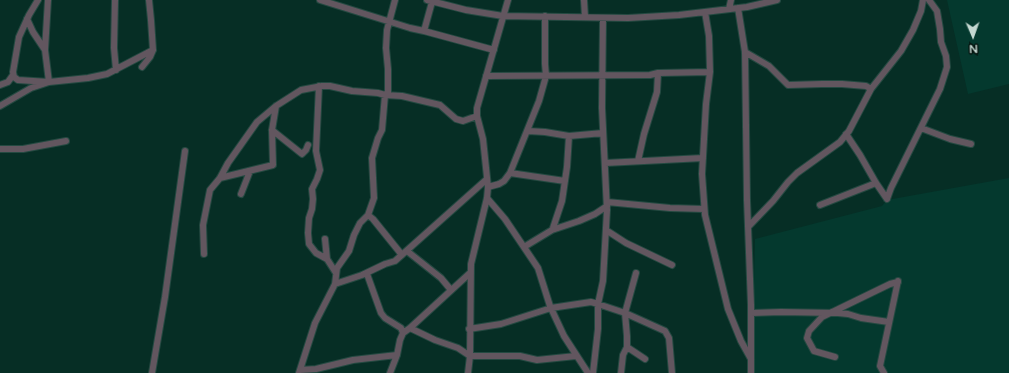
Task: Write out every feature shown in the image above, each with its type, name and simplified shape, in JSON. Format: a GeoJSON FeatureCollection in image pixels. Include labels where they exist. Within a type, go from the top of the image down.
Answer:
{"type":"FeatureCollection","features":[{"type":"Feature","properties":{"kind":"street"},"geometry":{"type":"LineString","coordinates":[[0,85],[8,82],[13,74],[19,37],[38,0]]}},
{"type":"Feature","properties":{"kind":"street"},"geometry":{"type":"LineString","coordinates":[[48,0],[45,50],[49,82]]}},
{"type":"Feature","properties":{"kind":"street"},"geometry":{"type":"LineString","coordinates":[[115,0],[114,48],[116,70]]}},
{"type":"Feature","properties":{"kind":"street"},"geometry":{"type":"LineString","coordinates":[[142,67],[150,57],[153,50],[149,0]]}},
{"type":"Feature","properties":{"kind":"street"},"geometry":{"type":"LineString","coordinates":[[320,0],[410,28],[494,50]]}},
{"type":"Feature","properties":{"kind":"street"},"geometry":{"type":"LineString","coordinates":[[299,372],[315,322],[335,284],[337,268],[349,251],[354,235],[360,224],[368,215],[374,198],[372,158],[382,130],[385,95],[388,92],[386,48],[387,30],[395,0]]}},
{"type":"Feature","properties":{"kind":"street"},"geometry":{"type":"LineString","coordinates":[[468,373],[470,356],[470,273],[487,198],[488,187],[483,140],[477,116],[477,108],[508,0]]}},
{"type":"Feature","properties":{"kind":"street"},"geometry":{"type":"LineString","coordinates":[[584,0],[585,17]]}},
{"type":"Feature","properties":{"kind":"street"},"geometry":{"type":"LineString","coordinates":[[728,9],[731,0]]}},
{"type":"Feature","properties":{"kind":"street"},"geometry":{"type":"LineString","coordinates":[[424,31],[430,1],[466,10],[503,16],[603,18],[679,15],[738,8],[777,0]]}},
{"type":"Feature","properties":{"kind":"street"},"geometry":{"type":"LineString","coordinates":[[749,226],[797,173],[840,142],[871,89],[901,51],[913,30],[924,0]]}},
{"type":"Feature","properties":{"kind":"street"},"geometry":{"type":"LineString","coordinates":[[846,134],[887,199],[891,188],[940,90],[948,67],[941,42],[937,11],[929,0]]}},
{"type":"Feature","properties":{"kind":"street"},"geometry":{"type":"LineString","coordinates":[[738,8],[745,52],[747,200],[752,313],[752,373]]}},
{"type":"Feature","properties":{"kind":"street"},"geometry":{"type":"LineString","coordinates":[[705,12],[709,36],[710,72],[706,104],[702,174],[704,209],[728,309],[741,341],[752,360]]}},
{"type":"Feature","properties":{"kind":"street"},"geometry":{"type":"LineString","coordinates":[[488,187],[504,181],[510,173],[524,136],[528,131],[534,115],[546,76],[545,16]]}},
{"type":"Feature","properties":{"kind":"street"},"geometry":{"type":"LineString","coordinates":[[593,373],[598,329],[598,304],[603,281],[607,204],[603,133],[603,18]]}},
{"type":"Feature","properties":{"kind":"street"},"geometry":{"type":"LineString","coordinates":[[27,19],[33,32],[45,50]]}},
{"type":"Feature","properties":{"kind":"street"},"geometry":{"type":"LineString","coordinates":[[13,74],[18,80],[49,82],[94,77],[116,70],[153,50]]}},
{"type":"Feature","properties":{"kind":"street"},"geometry":{"type":"LineString","coordinates":[[745,52],[769,66],[788,85],[842,84],[866,86],[871,89]]}},
{"type":"Feature","properties":{"kind":"street"},"geometry":{"type":"LineString","coordinates":[[486,76],[603,74],[650,75],[658,73],[710,72]]}},
{"type":"Feature","properties":{"kind":"street"},"geometry":{"type":"LineString","coordinates":[[638,161],[644,134],[657,92],[658,73]]}},
{"type":"Feature","properties":{"kind":"street"},"geometry":{"type":"LineString","coordinates":[[0,106],[31,88],[49,82]]}},
{"type":"Feature","properties":{"kind":"street"},"geometry":{"type":"LineString","coordinates":[[320,86],[316,151],[320,170],[312,189],[313,199],[308,233],[309,244],[316,253],[327,259]]}},
{"type":"Feature","properties":{"kind":"street"},"geometry":{"type":"LineString","coordinates":[[204,254],[203,225],[210,190],[220,178],[228,163],[257,122],[276,106],[301,90],[320,86],[330,86],[352,91],[402,96],[440,105],[456,119],[463,121],[477,116]]}},
{"type":"Feature","properties":{"kind":"street"},"geometry":{"type":"LineString","coordinates":[[220,178],[273,165],[272,130],[276,106]]}},
{"type":"Feature","properties":{"kind":"street"},"geometry":{"type":"LineString","coordinates":[[921,128],[950,139],[971,144]]}},
{"type":"Feature","properties":{"kind":"street"},"geometry":{"type":"LineString","coordinates":[[272,130],[302,154],[308,145]]}},
{"type":"Feature","properties":{"kind":"street"},"geometry":{"type":"LineString","coordinates":[[528,131],[569,136],[603,133]]}},
{"type":"Feature","properties":{"kind":"street"},"geometry":{"type":"LineString","coordinates":[[552,230],[562,201],[569,150],[569,136]]}},
{"type":"Feature","properties":{"kind":"street"},"geometry":{"type":"LineString","coordinates":[[0,149],[24,149],[66,141]]}},
{"type":"Feature","properties":{"kind":"street"},"geometry":{"type":"LineString","coordinates":[[152,373],[165,297],[185,151]]}},
{"type":"Feature","properties":{"kind":"street"},"geometry":{"type":"LineString","coordinates":[[605,163],[703,158]]}},
{"type":"Feature","properties":{"kind":"street"},"geometry":{"type":"LineString","coordinates":[[241,194],[250,171]]}},
{"type":"Feature","properties":{"kind":"street"},"geometry":{"type":"LineString","coordinates":[[510,173],[565,181]]}},
{"type":"Feature","properties":{"kind":"street"},"geometry":{"type":"LineString","coordinates":[[335,284],[367,274],[385,264],[395,261],[487,179]]}},
{"type":"Feature","properties":{"kind":"street"},"geometry":{"type":"LineString","coordinates":[[820,205],[876,183]]}},
{"type":"Feature","properties":{"kind":"street"},"geometry":{"type":"LineString","coordinates":[[487,198],[504,219],[538,268],[551,308],[564,336],[588,373]]}},
{"type":"Feature","properties":{"kind":"street"},"geometry":{"type":"LineString","coordinates":[[524,247],[552,230],[595,214],[607,204],[704,209]]}},
{"type":"Feature","properties":{"kind":"street"},"geometry":{"type":"LineString","coordinates":[[368,215],[404,253],[441,278],[452,290]]}},
{"type":"Feature","properties":{"kind":"street"},"geometry":{"type":"LineString","coordinates":[[606,230],[626,243],[672,264]]}},
{"type":"Feature","properties":{"kind":"street"},"geometry":{"type":"LineString","coordinates":[[325,239],[327,259],[336,273]]}},
{"type":"Feature","properties":{"kind":"street"},"geometry":{"type":"LineString","coordinates":[[390,373],[403,333],[470,273]]}},
{"type":"Feature","properties":{"kind":"street"},"geometry":{"type":"LineString","coordinates":[[621,373],[623,355],[627,347],[625,313],[636,273]]}},
{"type":"Feature","properties":{"kind":"street"},"geometry":{"type":"LineString","coordinates":[[367,274],[381,313],[385,318],[401,328],[403,333]]}},
{"type":"Feature","properties":{"kind":"street"},"geometry":{"type":"LineString","coordinates":[[835,357],[814,352],[807,338],[809,331],[822,317],[890,284],[898,282],[880,366],[884,373]]}},
{"type":"Feature","properties":{"kind":"street"},"geometry":{"type":"LineString","coordinates":[[469,329],[501,324],[551,308],[592,302],[625,313],[665,331],[668,338],[672,373]]}},
{"type":"Feature","properties":{"kind":"street"},"geometry":{"type":"LineString","coordinates":[[752,313],[781,312],[848,314],[861,318],[889,322]]}},
{"type":"Feature","properties":{"kind":"street"},"geometry":{"type":"LineString","coordinates":[[410,328],[435,340],[458,348],[470,356],[520,356],[538,360],[576,356]]}},
{"type":"Feature","properties":{"kind":"street"},"geometry":{"type":"LineString","coordinates":[[627,347],[645,359]]}},
{"type":"Feature","properties":{"kind":"street"},"geometry":{"type":"LineString","coordinates":[[299,372],[353,360],[397,355]]}},
{"type":"Feature","properties":{"kind":"shaded area"},"geometry":{"type":"Polygon","coordinates":[[[947,0],[1009,0],[1009,84],[968,94],[947,0]]]}},
{"type":"Feature","properties":{"kind":"shaded area"},"geometry":{"type":"Polygon","coordinates":[[[1009,178],[1009,373],[754,373],[753,322],[755,239],[882,206],[887,200],[1009,178]]]}}]}
